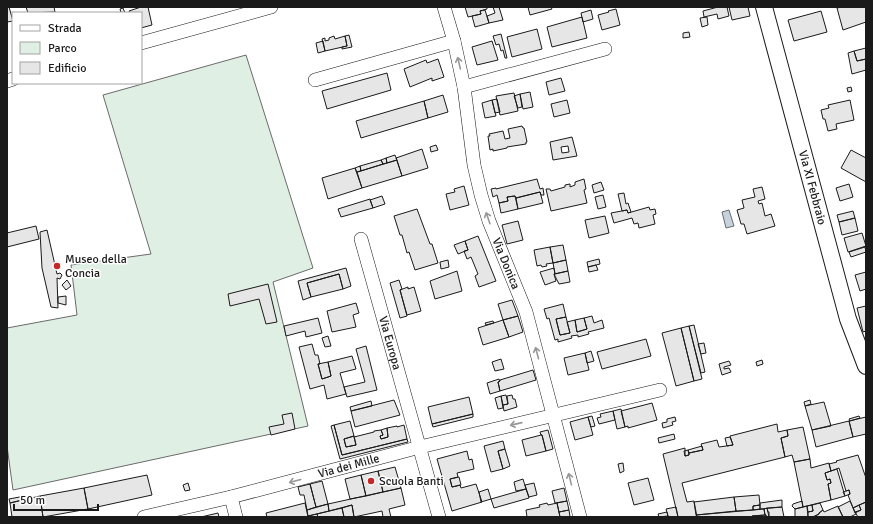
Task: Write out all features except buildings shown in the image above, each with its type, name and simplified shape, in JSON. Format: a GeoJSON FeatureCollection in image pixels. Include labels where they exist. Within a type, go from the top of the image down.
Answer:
{"type":"FeatureCollection","features":[{"type":"Feature","properties":{"kind":"main road","name":"Via XI Febbraio"},"geometry":{"type":"LineString","coordinates":[[764,7],[848,319],[866,366]]}},
{"type":"Feature","properties":{"kind":"street","name":"Via Donica"},"geometry":{"type":"LineString","coordinates":[[444,7],[454,41],[464,87],[474,166],[481,195],[489,221],[526,312],[580,517]]}},
{"type":"Feature","properties":{"kind":"street"},"geometry":{"type":"LineString","coordinates":[[142,44],[266,8]]}},
{"type":"Feature","properties":{"kind":"street"},"geometry":{"type":"LineString","coordinates":[[316,80],[454,41]]}},
{"type":"Feature","properties":{"kind":"street"},"geometry":{"type":"LineString","coordinates":[[464,87],[605,50]]}},
{"type":"Feature","properties":{"kind":"street","name":"Via Europa"},"geometry":{"type":"LineString","coordinates":[[361,239],[439,517]]}},
{"type":"Feature","properties":{"kind":"street","name":"Via dei Mille"},"geometry":{"type":"LineString","coordinates":[[144,517],[165,515],[420,447],[660,390]]}},
{"type":"Feature","properties":{"kind":"street"},"geometry":{"type":"LineString","coordinates":[[231,498],[236,517]]}},
{"type":"Feature","properties":{"kind":"green space"},"geometry":{"type":"Polygon","coordinates":[[[246,55],[313,268],[273,282],[308,426],[13,490],[7,446],[7,328],[77,315],[71,265],[151,254],[103,95],[246,55]]]}},
{"type":"Feature","properties":{"kind":"shaded area"},"geometry":{"type":"Polygon","coordinates":[[[729,210],[734,226],[726,228],[722,212],[729,210]]]}},
{"type":"Feature","properties":{"kind":"place","name":"Museo della Concia"},"geometry":{"type":"Point","coordinates":[57,266]}},
{"type":"Feature","properties":{"kind":"place","name":"Scuola Banti"},"geometry":{"type":"Point","coordinates":[371,481]}}]}
